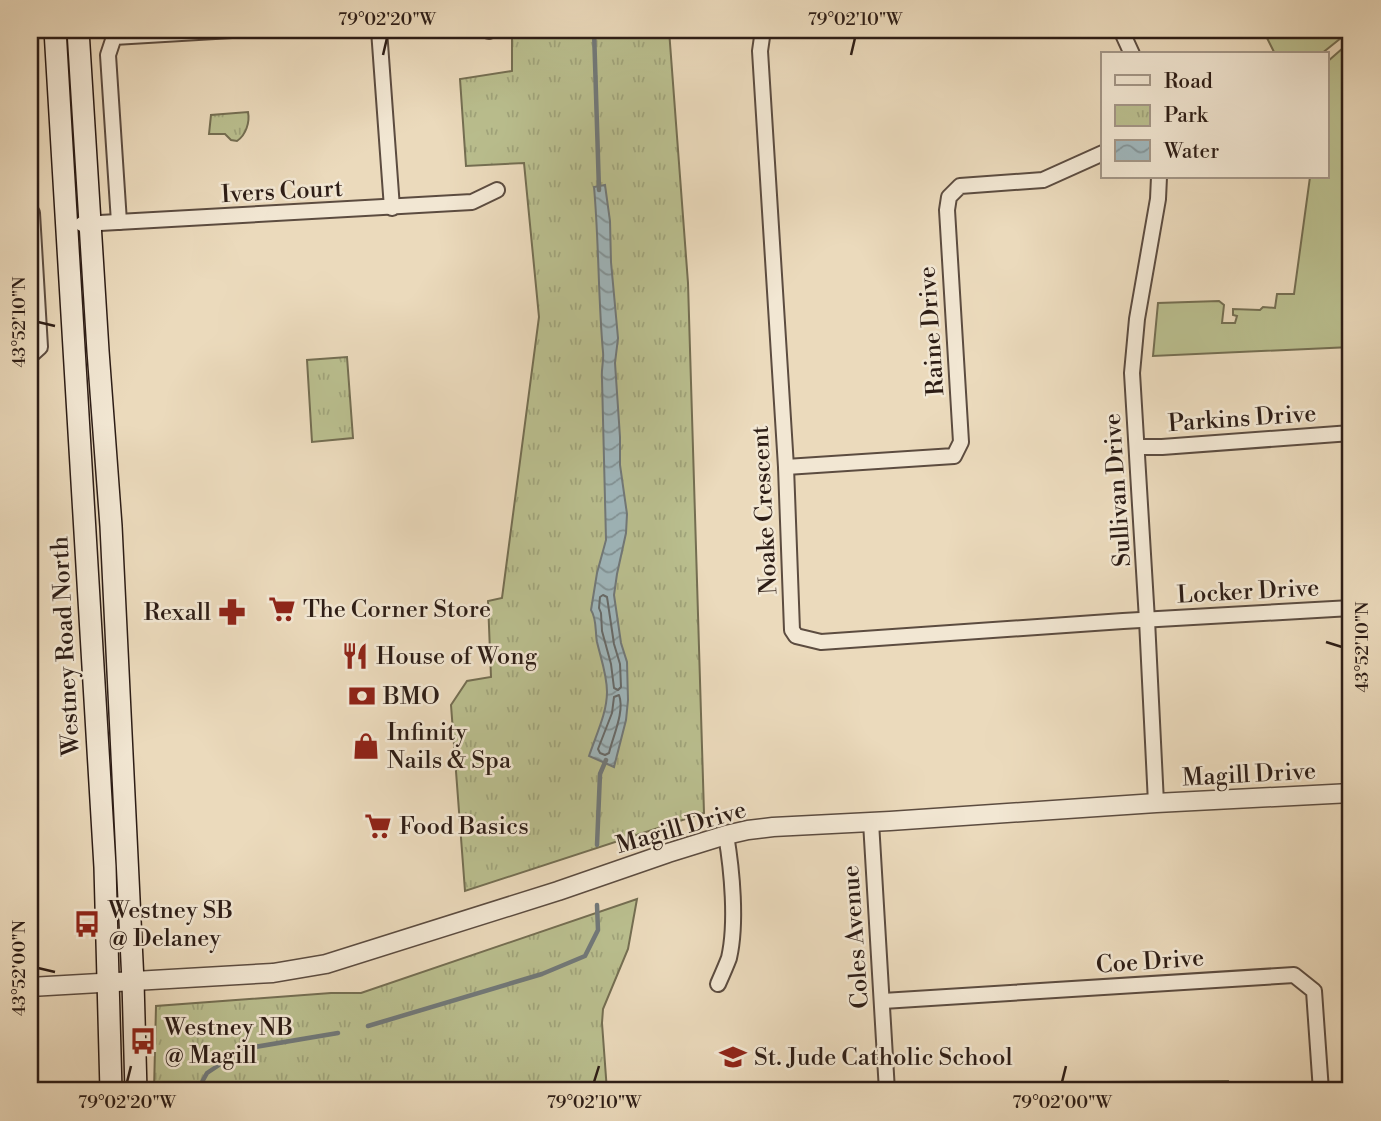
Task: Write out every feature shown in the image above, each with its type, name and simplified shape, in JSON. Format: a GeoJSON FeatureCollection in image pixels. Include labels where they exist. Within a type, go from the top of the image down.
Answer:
{"type":"FeatureCollection","features":[{"type":"Feature","properties":{"kind":"main road","name":"Westney Road North"},"geometry":{"type":"LineString","coordinates":[[55,30],[105,867],[136,1091]]}},
{"type":"Feature","properties":{"kind":"main road","name":"Westney Road North"},"geometry":{"type":"LineString","coordinates":[[78,30],[111,526],[121,983],[110,1012],[111,1091]]}},
{"type":"Feature","properties":{"kind":"street"},"geometry":{"type":"LineString","coordinates":[[118,222],[108,55],[114,37],[232,30]]}},
{"type":"Feature","properties":{"kind":"street"},"geometry":{"type":"LineString","coordinates":[[379,30],[391,208]]}},
{"type":"Feature","properties":{"kind":"street","name":"Noake Crescent"},"geometry":{"type":"LineString","coordinates":[[763,30],[760,51],[786,467],[792,630],[796,636],[821,642],[1147,620]]}},
{"type":"Feature","properties":{"kind":"street"},"geometry":{"type":"LineString","coordinates":[[1121,30],[1131,52]]}},
{"type":"Feature","properties":{"kind":"street","name":"Raine Drive"},"geometry":{"type":"LineString","coordinates":[[786,467],[954,456],[961,442],[947,211],[949,197],[960,186],[1043,180],[1101,154]]}},
{"type":"Feature","properties":{"kind":"street","name":"Sullivan Drive"},"geometry":{"type":"LineString","coordinates":[[1156,803],[1132,373],[1137,319],[1158,199],[1159,178]]}},
{"type":"Feature","properties":{"kind":"street","name":"Ivers Court"},"geometry":{"type":"LineString","coordinates":[[66,225],[472,202],[497,190]]}},
{"type":"Feature","properties":{"kind":"street"},"geometry":{"type":"LineString","coordinates":[[30,210],[33,213],[40,347],[30,356]]}},
{"type":"Feature","properties":{"kind":"street","name":"Parkins Drive"},"geometry":{"type":"LineString","coordinates":[[1136,447],[1351,433]]}},
{"type":"Feature","properties":{"kind":"street","name":"Locker Drive"},"geometry":{"type":"LineString","coordinates":[[1147,620],[1351,608]]}},
{"type":"Feature","properties":{"kind":"street","name":"Magill Drive"},"geometry":{"type":"LineString","coordinates":[[30,987],[273,972],[326,964],[726,835],[773,827],[1351,793]]}},
{"type":"Feature","properties":{"kind":"street","name":"Coles Avenue"},"geometry":{"type":"LineString","coordinates":[[871,822],[887,1091]]}},
{"type":"Feature","properties":{"kind":"street"},"geometry":{"type":"LineString","coordinates":[[718,984],[728,959],[733,932],[730,860],[726,835]]}},
{"type":"Feature","properties":{"kind":"street","name":"Coe Drive"},"geometry":{"type":"LineString","coordinates":[[883,1001],[1294,975],[1314,990],[1321,1091]]}},
{"type":"Feature","properties":{"kind":"green space"},"geometry":{"type":"Polygon","coordinates":[[[512,30],[669,30],[688,283],[704,813],[465,891],[451,705],[467,681],[491,677],[488,601],[502,598],[539,317],[524,163],[466,166],[460,79],[512,71],[512,30]]]}},
{"type":"Feature","properties":{"kind":"green space"},"geometry":{"type":"Polygon","coordinates":[[[1263,30],[1351,30],[1324,52],[1274,52],[1263,30]]]}},
{"type":"Feature","properties":{"kind":"green space"},"geometry":{"type":"Polygon","coordinates":[[[1351,41],[1351,347],[1153,356],[1158,303],[1219,301],[1224,305],[1222,323],[1235,323],[1237,316],[1233,315],[1233,309],[1275,308],[1277,294],[1294,294],[1310,178],[1328,178],[1328,61],[1351,41]]]}},
{"type":"Feature","properties":{"kind":"green space"},"geometry":{"type":"Polygon","coordinates":[[[248,112],[247,128],[237,141],[231,140],[225,134],[209,134],[211,115],[248,112]]]}},
{"type":"Feature","properties":{"kind":"green space"},"geometry":{"type":"Polygon","coordinates":[[[347,357],[353,438],[312,442],[307,360],[347,357]]]}},
{"type":"Feature","properties":{"kind":"green space"},"geometry":{"type":"Polygon","coordinates":[[[637,899],[628,949],[603,1009],[607,1091],[154,1091],[156,1006],[361,993],[637,899]]]}},
{"type":"Feature","properties":{"kind":"green space"},"geometry":{"type":"Polygon","coordinates":[[[1228,1081],[1229,1091],[1109,1091],[1108,1082],[1228,1081]]]}},
{"type":"Feature","properties":{"kind":"water"},"geometry":{"type":"Polygon","coordinates":[[[605,185],[618,338],[615,363],[620,465],[627,514],[614,595],[621,643],[627,662],[628,700],[626,720],[614,767],[589,756],[607,700],[605,673],[591,610],[606,540],[603,355],[594,187],[605,185]]]}},
{"type":"Feature","properties":{"kind":"waterway"},"geometry":{"type":"LineString","coordinates":[[594,30],[599,190]]}},
{"type":"Feature","properties":{"kind":"waterway"},"geometry":{"type":"LineString","coordinates":[[597,845],[600,774],[606,760]]}},
{"type":"Feature","properties":{"kind":"waterway"},"geometry":{"type":"LineString","coordinates":[[368,1026],[542,974],[585,956],[598,930],[597,905]]}},
{"type":"Feature","properties":{"kind":"waterway"},"geometry":{"type":"LineString","coordinates":[[197,1091],[207,1073],[243,1049],[338,1033]]}},
{"type":"Feature","properties":{"kind":"place","name":"The Corner Store"},"geometry":{"type":"Point","coordinates":[282,609]}},
{"type":"Feature","properties":{"kind":"place","name":"Rexall"},"geometry":{"type":"Point","coordinates":[232,612]}},
{"type":"Feature","properties":{"kind":"place","name":"House of Wong"},"geometry":{"type":"Point","coordinates":[355,656]}},
{"type":"Feature","properties":{"kind":"place","name":"BMO"},"geometry":{"type":"Point","coordinates":[362,696]}},
{"type":"Feature","properties":{"kind":"place","name":"Infinity Nails & Spa"},"geometry":{"type":"Point","coordinates":[366,746]}},
{"type":"Feature","properties":{"kind":"place","name":"Food Basics"},"geometry":{"type":"Point","coordinates":[378,826]}},
{"type":"Feature","properties":{"kind":"place","name":"Westney SB @ Delaney"},"geometry":{"type":"Point","coordinates":[87,924]}},
{"type":"Feature","properties":{"kind":"place","name":"Westney NB @ Magill"},"geometry":{"type":"Point","coordinates":[143,1041]}},
{"type":"Feature","properties":{"kind":"place","name":"St. Jude Catholic School"},"geometry":{"type":"Point","coordinates":[733,1057]}}]}
